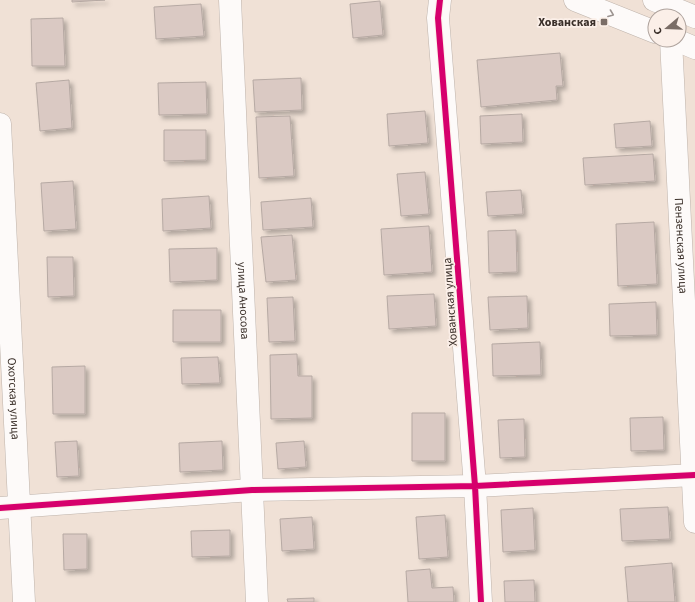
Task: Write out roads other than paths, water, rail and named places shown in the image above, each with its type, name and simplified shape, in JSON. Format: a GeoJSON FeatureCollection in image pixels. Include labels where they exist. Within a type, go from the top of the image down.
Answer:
{"type":"FeatureCollection","features":[{"type":"Feature","properties":{"kind":"street","name":"улица Аносова"},"geometry":{"type":"LineString","coordinates":[[230,0],[257,602]]}},
{"type":"Feature","properties":{"kind":"street","name":"Хованская улица"},"geometry":{"type":"LineString","coordinates":[[440,0],[438,18],[475,486],[481,602]]}},
{"type":"Feature","properties":{"kind":"street"},"geometry":{"type":"LineString","coordinates":[[575,0],[647,29]]}},
{"type":"Feature","properties":{"kind":"street"},"geometry":{"type":"LineString","coordinates":[[654,0],[695,17]]}},
{"type":"Feature","properties":{"kind":"street","name":"Пензенская улица"},"geometry":{"type":"LineString","coordinates":[[671,48],[694,475],[695,522]]}},
{"type":"Feature","properties":{"kind":"street","name":"Охотская улица"},"geometry":{"type":"LineString","coordinates":[[0,124],[10,507],[24,602]]}},
{"type":"Feature","properties":{"kind":"street"},"geometry":{"type":"LineString","coordinates":[[10,507],[252,490],[475,486],[694,475]]}},
{"type":"Feature","properties":{"kind":"place","name":"Хованская"},"geometry":{"type":"Point","coordinates":[604,22]}}]}
